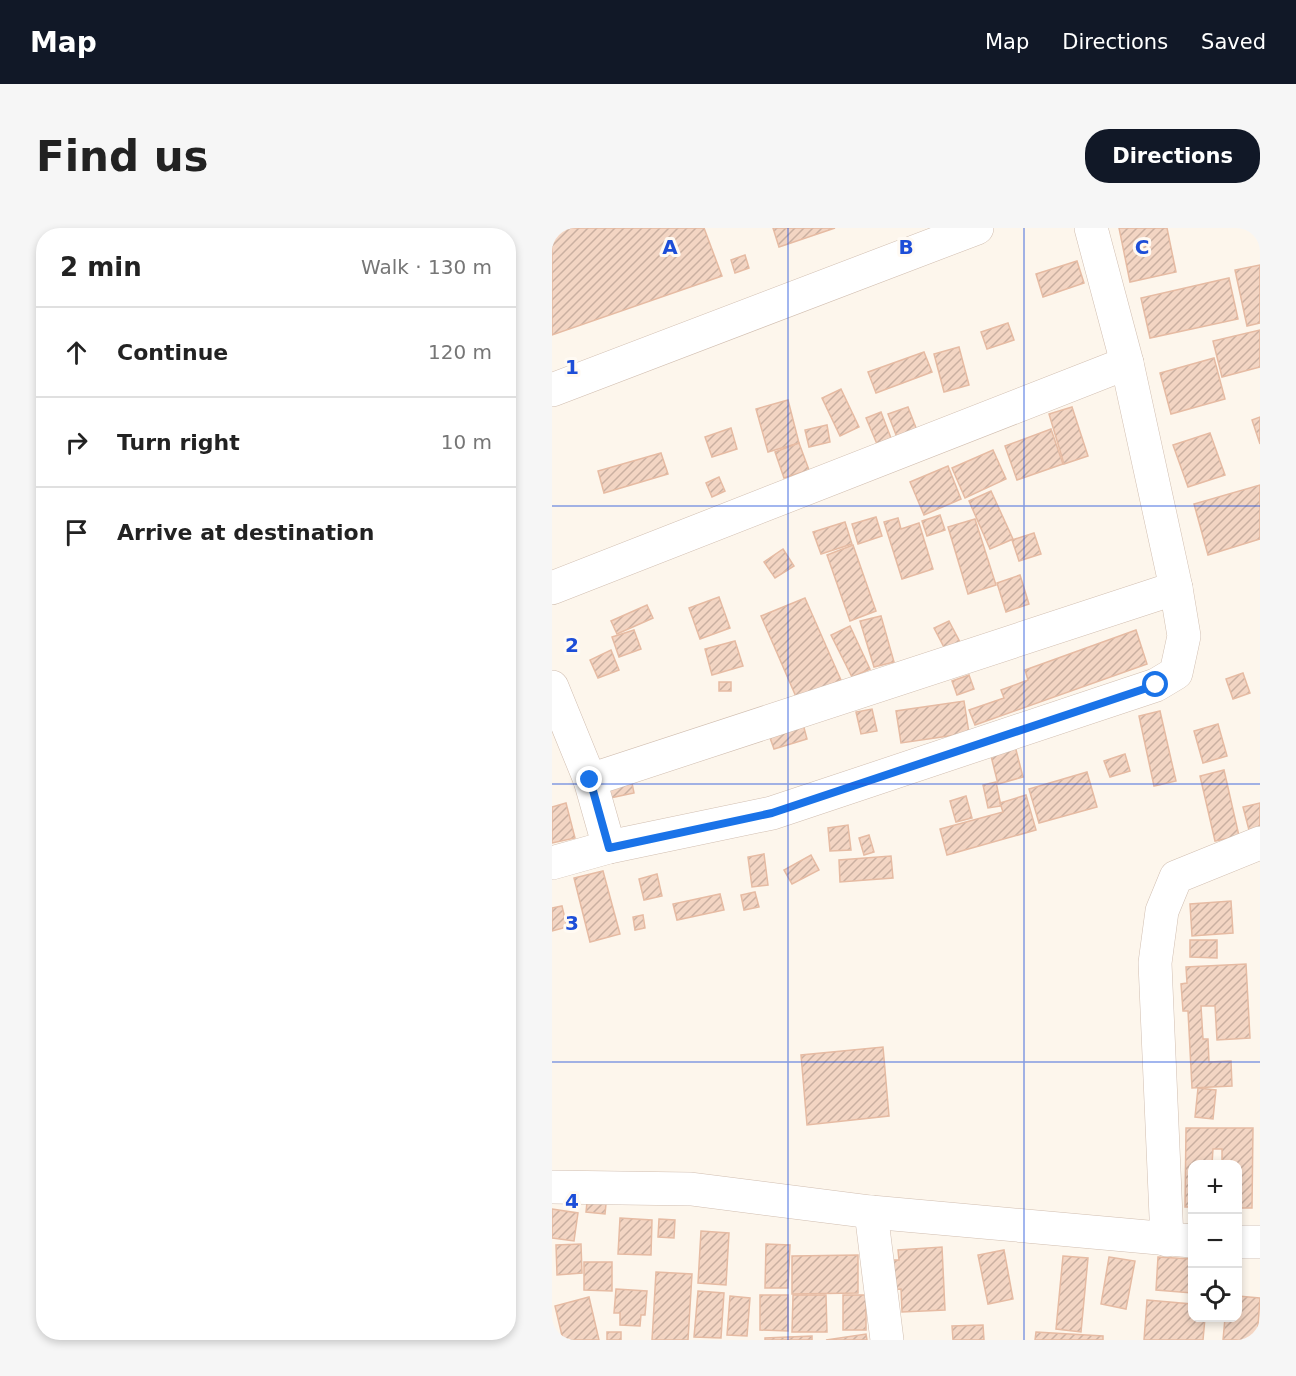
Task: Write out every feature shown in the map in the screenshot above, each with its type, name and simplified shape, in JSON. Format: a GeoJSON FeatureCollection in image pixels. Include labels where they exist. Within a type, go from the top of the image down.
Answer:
{"type":"FeatureCollection","features":[{"type":"Feature","properties":{"kind":"street"},"geometry":{"type":"LineString","coordinates":[[552,390],[977,228]]}},
{"type":"Feature","properties":{"kind":"street"},"geometry":{"type":"LineString","coordinates":[[552,863],[609,848],[772,813],[1156,685],[1176,673],[1184,636],[1176,588],[1127,363],[1091,228]]}},
{"type":"Feature","properties":{"kind":"street"},"geometry":{"type":"LineString","coordinates":[[552,588],[1127,363]]}},
{"type":"Feature","properties":{"kind":"street"},"geometry":{"type":"LineString","coordinates":[[590,780],[1176,588]]}},
{"type":"Feature","properties":{"kind":"street"},"geometry":{"type":"LineString","coordinates":[[552,687],[590,780],[609,848]]}},
{"type":"Feature","properties":{"kind":"street"},"geometry":{"type":"LineString","coordinates":[[552,1187],[691,1189],[871,1212],[1180,1240],[1155,963],[1162,911],[1176,877],[1260,843]]}},
{"type":"Feature","properties":{"kind":"street"},"geometry":{"type":"LineString","coordinates":[[871,1212],[887,1340]]}},
{"type":"Feature","properties":{"kind":"street"},"geometry":{"type":"LineString","coordinates":[[1242,1242],[1260,1242]]}},
{"type":"Feature","properties":{"kind":"building"},"geometry":{"type":"Polygon","coordinates":[[[571,228],[704,228],[722,276],[552,335],[552,231],[571,228]]]}},
{"type":"Feature","properties":{"kind":"building"},"geometry":{"type":"Polygon","coordinates":[[[773,228],[835,228],[779,247],[773,228]]]}},
{"type":"Feature","properties":{"kind":"building"},"geometry":{"type":"Polygon","coordinates":[[[1119,228],[1167,228],[1176,272],[1130,282],[1119,228]]]}},
{"type":"Feature","properties":{"kind":"building"},"geometry":{"type":"Polygon","coordinates":[[[745,255],[749,268],[735,273],[731,260],[745,255]]]}},
{"type":"Feature","properties":{"kind":"building"},"geometry":{"type":"Polygon","coordinates":[[[1077,261],[1084,283],[1043,297],[1036,274],[1077,261]]]}},
{"type":"Feature","properties":{"kind":"building"},"geometry":{"type":"Polygon","coordinates":[[[1260,265],[1260,323],[1247,326],[1235,270],[1260,265]]]}},
{"type":"Feature","properties":{"kind":"building"},"geometry":{"type":"Polygon","coordinates":[[[1229,278],[1238,319],[1150,338],[1141,298],[1229,278]]]}},
{"type":"Feature","properties":{"kind":"building"},"geometry":{"type":"Polygon","coordinates":[[[1008,323],[1014,340],[987,349],[981,332],[1008,323]]]}},
{"type":"Feature","properties":{"kind":"building"},"geometry":{"type":"Polygon","coordinates":[[[1260,330],[1260,367],[1222,377],[1213,341],[1260,330]]]}},
{"type":"Feature","properties":{"kind":"building"},"geometry":{"type":"Polygon","coordinates":[[[959,347],[969,385],[944,392],[934,354],[959,347]]]}},
{"type":"Feature","properties":{"kind":"building"},"geometry":{"type":"Polygon","coordinates":[[[924,352],[932,372],[876,393],[868,372],[924,352]]]}},
{"type":"Feature","properties":{"kind":"building"},"geometry":{"type":"Polygon","coordinates":[[[1214,358],[1225,399],[1171,414],[1160,373],[1214,358]]]}},
{"type":"Feature","properties":{"kind":"building"},"geometry":{"type":"Polygon","coordinates":[[[841,389],[859,427],[840,436],[822,398],[841,389]]]}},
{"type":"Feature","properties":{"kind":"building"},"geometry":{"type":"Polygon","coordinates":[[[788,400],[799,443],[768,452],[756,409],[788,400]]]}},
{"type":"Feature","properties":{"kind":"building"},"geometry":{"type":"Polygon","coordinates":[[[908,407],[918,433],[898,440],[888,414],[908,407]]]}},
{"type":"Feature","properties":{"kind":"building"},"geometry":{"type":"Polygon","coordinates":[[[1072,407],[1088,456],[1064,464],[1049,414],[1072,407]]]}},
{"type":"Feature","properties":{"kind":"building"},"geometry":{"type":"Polygon","coordinates":[[[881,412],[891,438],[877,444],[866,418],[881,412]]]}},
{"type":"Feature","properties":{"kind":"building"},"geometry":{"type":"Polygon","coordinates":[[[1260,417],[1260,444],[1252,420],[1260,417]]]}},
{"type":"Feature","properties":{"kind":"building"},"geometry":{"type":"Polygon","coordinates":[[[827,425],[830,442],[809,447],[805,430],[827,425]]]}},
{"type":"Feature","properties":{"kind":"building"},"geometry":{"type":"Polygon","coordinates":[[[731,428],[737,449],[712,457],[705,437],[731,428]]]}},
{"type":"Feature","properties":{"kind":"building"},"geometry":{"type":"Polygon","coordinates":[[[1051,429],[1063,464],[1017,480],[1005,446],[1051,429]]]}},
{"type":"Feature","properties":{"kind":"building"},"geometry":{"type":"Polygon","coordinates":[[[1210,433],[1225,475],[1188,487],[1173,445],[1210,433]]]}},
{"type":"Feature","properties":{"kind":"building"},"geometry":{"type":"Polygon","coordinates":[[[799,443],[809,470],[784,478],[775,452],[799,443]]]}},
{"type":"Feature","properties":{"kind":"building"},"geometry":{"type":"Polygon","coordinates":[[[993,450],[1006,479],[965,498],[952,468],[993,450]]]}},
{"type":"Feature","properties":{"kind":"building"},"geometry":{"type":"Polygon","coordinates":[[[661,453],[668,474],[604,493],[598,471],[661,453]]]}},
{"type":"Feature","properties":{"kind":"building"},"geometry":{"type":"Polygon","coordinates":[[[948,466],[961,499],[924,515],[910,482],[948,466]]]}},
{"type":"Feature","properties":{"kind":"building"},"geometry":{"type":"Polygon","coordinates":[[[719,477],[725,491],[712,497],[706,483],[719,477]]]}},
{"type":"Feature","properties":{"kind":"building"},"geometry":{"type":"Polygon","coordinates":[[[1260,485],[1260,539],[1208,555],[1194,504],[1260,485]]]}},
{"type":"Feature","properties":{"kind":"building"},"geometry":{"type":"Polygon","coordinates":[[[991,491],[1013,539],[990,549],[969,501],[991,491]]]}},
{"type":"Feature","properties":{"kind":"building"},"geometry":{"type":"Polygon","coordinates":[[[940,515],[945,530],[927,536],[922,521],[940,515]]]}},
{"type":"Feature","properties":{"kind":"building"},"geometry":{"type":"Polygon","coordinates":[[[876,517],[882,536],[858,544],[852,524],[876,517]]]}},
{"type":"Feature","properties":{"kind":"building"},"geometry":{"type":"Polygon","coordinates":[[[898,518],[901,529],[919,523],[933,569],[902,579],[884,522],[898,518]]]}},
{"type":"Feature","properties":{"kind":"building"},"geometry":{"type":"Polygon","coordinates":[[[975,519],[996,585],[968,594],[948,527],[975,519]]]}},
{"type":"Feature","properties":{"kind":"building"},"geometry":{"type":"Polygon","coordinates":[[[845,522],[852,544],[821,554],[813,532],[845,522]]]}},
{"type":"Feature","properties":{"kind":"building"},"geometry":{"type":"Polygon","coordinates":[[[1034,533],[1041,554],[1019,561],[1012,540],[1034,533]]]}},
{"type":"Feature","properties":{"kind":"building"},"geometry":{"type":"Polygon","coordinates":[[[853,545],[876,611],[850,621],[827,555],[853,545]]]}},
{"type":"Feature","properties":{"kind":"building"},"geometry":{"type":"Polygon","coordinates":[[[783,549],[794,566],[775,578],[764,562],[783,549]]]}},
{"type":"Feature","properties":{"kind":"building"},"geometry":{"type":"Polygon","coordinates":[[[1020,575],[1029,604],[1006,612],[997,583],[1020,575]]]}},
{"type":"Feature","properties":{"kind":"building"},"geometry":{"type":"Polygon","coordinates":[[[719,597],[730,628],[700,639],[689,608],[719,597]]]}},
{"type":"Feature","properties":{"kind":"building"},"geometry":{"type":"Polygon","coordinates":[[[805,598],[841,680],[797,699],[761,616],[805,598]]]}},
{"type":"Feature","properties":{"kind":"building"},"geometry":{"type":"Polygon","coordinates":[[[647,605],[653,618],[617,634],[611,621],[647,605]]]}},
{"type":"Feature","properties":{"kind":"building"},"geometry":{"type":"Polygon","coordinates":[[[881,616],[894,662],[874,667],[860,621],[881,616]]]}},
{"type":"Feature","properties":{"kind":"building"},"geometry":{"type":"Polygon","coordinates":[[[949,621],[961,644],[946,651],[934,628],[949,621]]]}},
{"type":"Feature","properties":{"kind":"building"},"geometry":{"type":"Polygon","coordinates":[[[850,626],[870,669],[852,677],[831,635],[850,626]]]}},
{"type":"Feature","properties":{"kind":"building"},"geometry":{"type":"Polygon","coordinates":[[[634,630],[641,649],[619,657],[612,637],[634,630]]]}},
{"type":"Feature","properties":{"kind":"building"},"geometry":{"type":"Polygon","coordinates":[[[1136,630],[1147,664],[975,725],[969,710],[1004,698],[1001,690],[1028,680],[1025,670],[1136,630]]]}},
{"type":"Feature","properties":{"kind":"building"},"geometry":{"type":"Polygon","coordinates":[[[735,641],[743,666],[712,675],[705,649],[735,641]]]}},
{"type":"Feature","properties":{"kind":"building"},"geometry":{"type":"Polygon","coordinates":[[[611,650],[619,670],[598,678],[590,660],[611,650]]]}},
{"type":"Feature","properties":{"kind":"building"},"geometry":{"type":"Polygon","coordinates":[[[1243,673],[1250,693],[1233,699],[1226,679],[1243,673]]]}},
{"type":"Feature","properties":{"kind":"building"},"geometry":{"type":"Polygon","coordinates":[[[969,675],[974,689],[957,695],[952,681],[969,675]]]}},
{"type":"Feature","properties":{"kind":"building"},"geometry":{"type":"Polygon","coordinates":[[[719,682],[731,682],[731,691],[719,691],[719,682]]]}},
{"type":"Feature","properties":{"kind":"building"},"geometry":{"type":"Polygon","coordinates":[[[964,701],[969,733],[901,743],[896,711],[964,701]]]}},
{"type":"Feature","properties":{"kind":"building"},"geometry":{"type":"Polygon","coordinates":[[[872,709],[877,731],[861,734],[856,712],[872,709]]]}},
{"type":"Feature","properties":{"kind":"building"},"geometry":{"type":"Polygon","coordinates":[[[1160,711],[1176,781],[1154,786],[1139,716],[1160,711]]]}},
{"type":"Feature","properties":{"kind":"building"},"geometry":{"type":"Polygon","coordinates":[[[803,724],[807,739],[774,749],[769,735],[803,724]]]}},
{"type":"Feature","properties":{"kind":"building"},"geometry":{"type":"Polygon","coordinates":[[[1218,724],[1227,756],[1203,763],[1194,731],[1218,724]]]}},
{"type":"Feature","properties":{"kind":"building"},"geometry":{"type":"Polygon","coordinates":[[[1015,746],[1023,777],[998,784],[990,752],[1015,746]]]}},
{"type":"Feature","properties":{"kind":"building"},"geometry":{"type":"Polygon","coordinates":[[[1125,754],[1130,771],[1110,777],[1104,761],[1125,754]]]}},
{"type":"Feature","properties":{"kind":"building"},"geometry":{"type":"Polygon","coordinates":[[[1224,770],[1239,836],[1215,841],[1200,776],[1224,770]]]}},
{"type":"Feature","properties":{"kind":"building"},"geometry":{"type":"Polygon","coordinates":[[[1087,772],[1097,807],[1039,823],[1029,789],[1087,772]]]}},
{"type":"Feature","properties":{"kind":"building"},"geometry":{"type":"Polygon","coordinates":[[[631,778],[634,793],[610,798],[607,783],[631,778]]]}},
{"type":"Feature","properties":{"kind":"building"},"geometry":{"type":"Polygon","coordinates":[[[996,782],[1001,806],[988,808],[983,785],[996,782]]]}},
{"type":"Feature","properties":{"kind":"building"},"geometry":{"type":"Polygon","coordinates":[[[1026,795],[1036,830],[947,855],[940,829],[1003,812],[1000,803],[1026,795]]]}},
{"type":"Feature","properties":{"kind":"building"},"geometry":{"type":"Polygon","coordinates":[[[966,796],[972,818],[956,822],[950,801],[966,796]]]}},
{"type":"Feature","properties":{"kind":"building"},"geometry":{"type":"Polygon","coordinates":[[[566,803],[575,838],[552,843],[552,807],[566,803]]]}},
{"type":"Feature","properties":{"kind":"building"},"geometry":{"type":"Polygon","coordinates":[[[1260,803],[1260,827],[1249,830],[1243,807],[1260,803]]]}},
{"type":"Feature","properties":{"kind":"building"},"geometry":{"type":"Polygon","coordinates":[[[848,825],[851,850],[830,851],[828,828],[848,825]]]}},
{"type":"Feature","properties":{"kind":"building"},"geometry":{"type":"Polygon","coordinates":[[[869,835],[874,852],[864,855],[859,838],[869,835]]]}},
{"type":"Feature","properties":{"kind":"building"},"geometry":{"type":"Polygon","coordinates":[[[764,854],[768,885],[752,887],[748,857],[764,854]]]}},
{"type":"Feature","properties":{"kind":"building"},"geometry":{"type":"Polygon","coordinates":[[[811,855],[819,870],[792,884],[784,870],[811,855]]]}},
{"type":"Feature","properties":{"kind":"building"},"geometry":{"type":"Polygon","coordinates":[[[891,856],[893,878],[840,882],[839,860],[891,856]]]}},
{"type":"Feature","properties":{"kind":"building"},"geometry":{"type":"Polygon","coordinates":[[[603,871],[620,934],[590,942],[574,878],[603,871]]]}},
{"type":"Feature","properties":{"kind":"building"},"geometry":{"type":"Polygon","coordinates":[[[657,874],[662,896],[644,900],[639,879],[657,874]]]}},
{"type":"Feature","properties":{"kind":"building"},"geometry":{"type":"Polygon","coordinates":[[[755,892],[759,907],[744,910],[741,895],[755,892]]]}},
{"type":"Feature","properties":{"kind":"building"},"geometry":{"type":"Polygon","coordinates":[[[720,894],[724,910],[677,920],[673,904],[720,894]]]}},
{"type":"Feature","properties":{"kind":"building"},"geometry":{"type":"Polygon","coordinates":[[[1231,901],[1233,933],[1192,936],[1190,904],[1231,901]]]}},
{"type":"Feature","properties":{"kind":"building"},"geometry":{"type":"Polygon","coordinates":[[[562,906],[567,927],[552,931],[552,908],[562,906]]]}},
{"type":"Feature","properties":{"kind":"building"},"geometry":{"type":"Polygon","coordinates":[[[643,915],[645,928],[635,930],[633,917],[643,915]]]}},
{"type":"Feature","properties":{"kind":"building"},"geometry":{"type":"Polygon","coordinates":[[[1190,940],[1217,940],[1217,958],[1190,957],[1190,940]]]}},
{"type":"Feature","properties":{"kind":"building"},"geometry":{"type":"Polygon","coordinates":[[[1246,964],[1250,1038],[1217,1040],[1215,1006],[1201,1006],[1203,1039],[1208,1039],[1209,1062],[1231,1061],[1232,1086],[1192,1088],[1188,1011],[1183,1011],[1181,984],[1187,983],[1186,967],[1246,964]]]}},
{"type":"Feature","properties":{"kind":"building"},"geometry":{"type":"Polygon","coordinates":[[[883,1047],[889,1116],[807,1125],[801,1055],[883,1047]]]}},
{"type":"Feature","properties":{"kind":"building"},"geometry":{"type":"Polygon","coordinates":[[[1198,1088],[1216,1090],[1213,1119],[1195,1117],[1198,1088]]]}},
{"type":"Feature","properties":{"kind":"building"},"geometry":{"type":"Polygon","coordinates":[[[1186,1128],[1253,1128],[1252,1208],[1242,1208],[1242,1160],[1222,1160],[1222,1149],[1213,1149],[1212,1160],[1188,1160],[1188,1207],[1185,1207],[1186,1128]]]}},
{"type":"Feature","properties":{"kind":"building"},"geometry":{"type":"Polygon","coordinates":[[[587,1202],[606,1204],[605,1214],[586,1212],[587,1202]]]}},
{"type":"Feature","properties":{"kind":"building"},"geometry":{"type":"Polygon","coordinates":[[[552,1209],[578,1213],[574,1241],[552,1238],[552,1209]]]}},
{"type":"Feature","properties":{"kind":"building"},"geometry":{"type":"Polygon","coordinates":[[[620,1218],[652,1220],[651,1255],[618,1254],[620,1218]]]}},
{"type":"Feature","properties":{"kind":"building"},"geometry":{"type":"Polygon","coordinates":[[[659,1219],[675,1220],[674,1238],[658,1237],[659,1219]]]}},
{"type":"Feature","properties":{"kind":"building"},"geometry":{"type":"Polygon","coordinates":[[[701,1231],[729,1233],[726,1285],[698,1283],[701,1231]]]}},
{"type":"Feature","properties":{"kind":"building"},"geometry":{"type":"Polygon","coordinates":[[[581,1244],[582,1273],[557,1275],[556,1245],[581,1244]]]}},
{"type":"Feature","properties":{"kind":"building"},"geometry":{"type":"Polygon","coordinates":[[[766,1244],[790,1245],[788,1288],[765,1288],[766,1244]]]}},
{"type":"Feature","properties":{"kind":"building"},"geometry":{"type":"Polygon","coordinates":[[[942,1247],[945,1310],[902,1312],[901,1289],[889,1290],[887,1260],[899,1260],[898,1250],[942,1247]]]}},
{"type":"Feature","properties":{"kind":"building"},"geometry":{"type":"Polygon","coordinates":[[[1004,1250],[1013,1299],[988,1304],[978,1255],[1004,1250]]]}},
{"type":"Feature","properties":{"kind":"building"},"geometry":{"type":"Polygon","coordinates":[[[858,1255],[858,1293],[792,1294],[792,1256],[858,1255]]]}},
{"type":"Feature","properties":{"kind":"building"},"geometry":{"type":"Polygon","coordinates":[[[1063,1256],[1088,1258],[1081,1332],[1056,1329],[1063,1256]]]}},
{"type":"Feature","properties":{"kind":"building"},"geometry":{"type":"Polygon","coordinates":[[[1109,1257],[1135,1261],[1126,1309],[1101,1304],[1109,1257]]]}},
{"type":"Feature","properties":{"kind":"building"},"geometry":{"type":"Polygon","coordinates":[[[1158,1257],[1188,1259],[1188,1293],[1156,1290],[1158,1257]]]}},
{"type":"Feature","properties":{"kind":"building"},"geometry":{"type":"Polygon","coordinates":[[[584,1262],[612,1262],[612,1291],[584,1290],[584,1262]]]}},
{"type":"Feature","properties":{"kind":"building"},"geometry":{"type":"Polygon","coordinates":[[[656,1272],[692,1274],[688,1340],[652,1340],[656,1272]]]}},
{"type":"Feature","properties":{"kind":"building"},"geometry":{"type":"Polygon","coordinates":[[[616,1289],[647,1291],[645,1315],[641,1315],[640,1326],[620,1325],[620,1313],[614,1313],[616,1289]]]}},
{"type":"Feature","properties":{"kind":"building"},"geometry":{"type":"Polygon","coordinates":[[[698,1291],[724,1293],[721,1338],[694,1337],[698,1291]]]}},
{"type":"Feature","properties":{"kind":"building"},"geometry":{"type":"Polygon","coordinates":[[[760,1295],[788,1295],[788,1331],[760,1330],[760,1295]]]}},
{"type":"Feature","properties":{"kind":"building"},"geometry":{"type":"Polygon","coordinates":[[[793,1295],[826,1295],[827,1332],[792,1332],[793,1295]]]}},
{"type":"Feature","properties":{"kind":"building"},"geometry":{"type":"Polygon","coordinates":[[[843,1295],[866,1295],[866,1330],[843,1330],[843,1295]]]}},
{"type":"Feature","properties":{"kind":"building"},"geometry":{"type":"Polygon","coordinates":[[[730,1296],[750,1298],[747,1336],[727,1335],[730,1296]]]}},
{"type":"Feature","properties":{"kind":"building"},"geometry":{"type":"Polygon","coordinates":[[[1242,1296],[1260,1298],[1257,1340],[1223,1340],[1225,1322],[1242,1322],[1242,1296]]]}},
{"type":"Feature","properties":{"kind":"building"},"geometry":{"type":"Polygon","coordinates":[[[589,1297],[599,1340],[563,1340],[555,1306],[589,1297]]]}},
{"type":"Feature","properties":{"kind":"building"},"geometry":{"type":"Polygon","coordinates":[[[1147,1300],[1188,1304],[1188,1322],[1205,1322],[1203,1340],[1144,1340],[1147,1300]]]}},
{"type":"Feature","properties":{"kind":"building"},"geometry":{"type":"Polygon","coordinates":[[[983,1325],[984,1340],[953,1340],[952,1326],[983,1325]]]}},
{"type":"Feature","properties":{"kind":"building"},"geometry":{"type":"Polygon","coordinates":[[[607,1332],[621,1332],[621,1340],[607,1340],[607,1332]]]}},
{"type":"Feature","properties":{"kind":"building"},"geometry":{"type":"Polygon","coordinates":[[[1036,1332],[1103,1336],[1103,1340],[1035,1340],[1036,1332]]]}},
{"type":"Feature","properties":{"kind":"building"},"geometry":{"type":"Polygon","coordinates":[[[866,1334],[867,1340],[826,1340],[866,1334]]]}},
{"type":"Feature","properties":{"kind":"building"},"geometry":{"type":"Polygon","coordinates":[[[812,1336],[812,1340],[765,1340],[765,1338],[812,1336]]]}},
{"type":"Feature","properties":{"kind":"route"},"geometry":{"type":"LineString","coordinates":[[590,780],[609,848],[772,813],[1156,685]]}}]}
